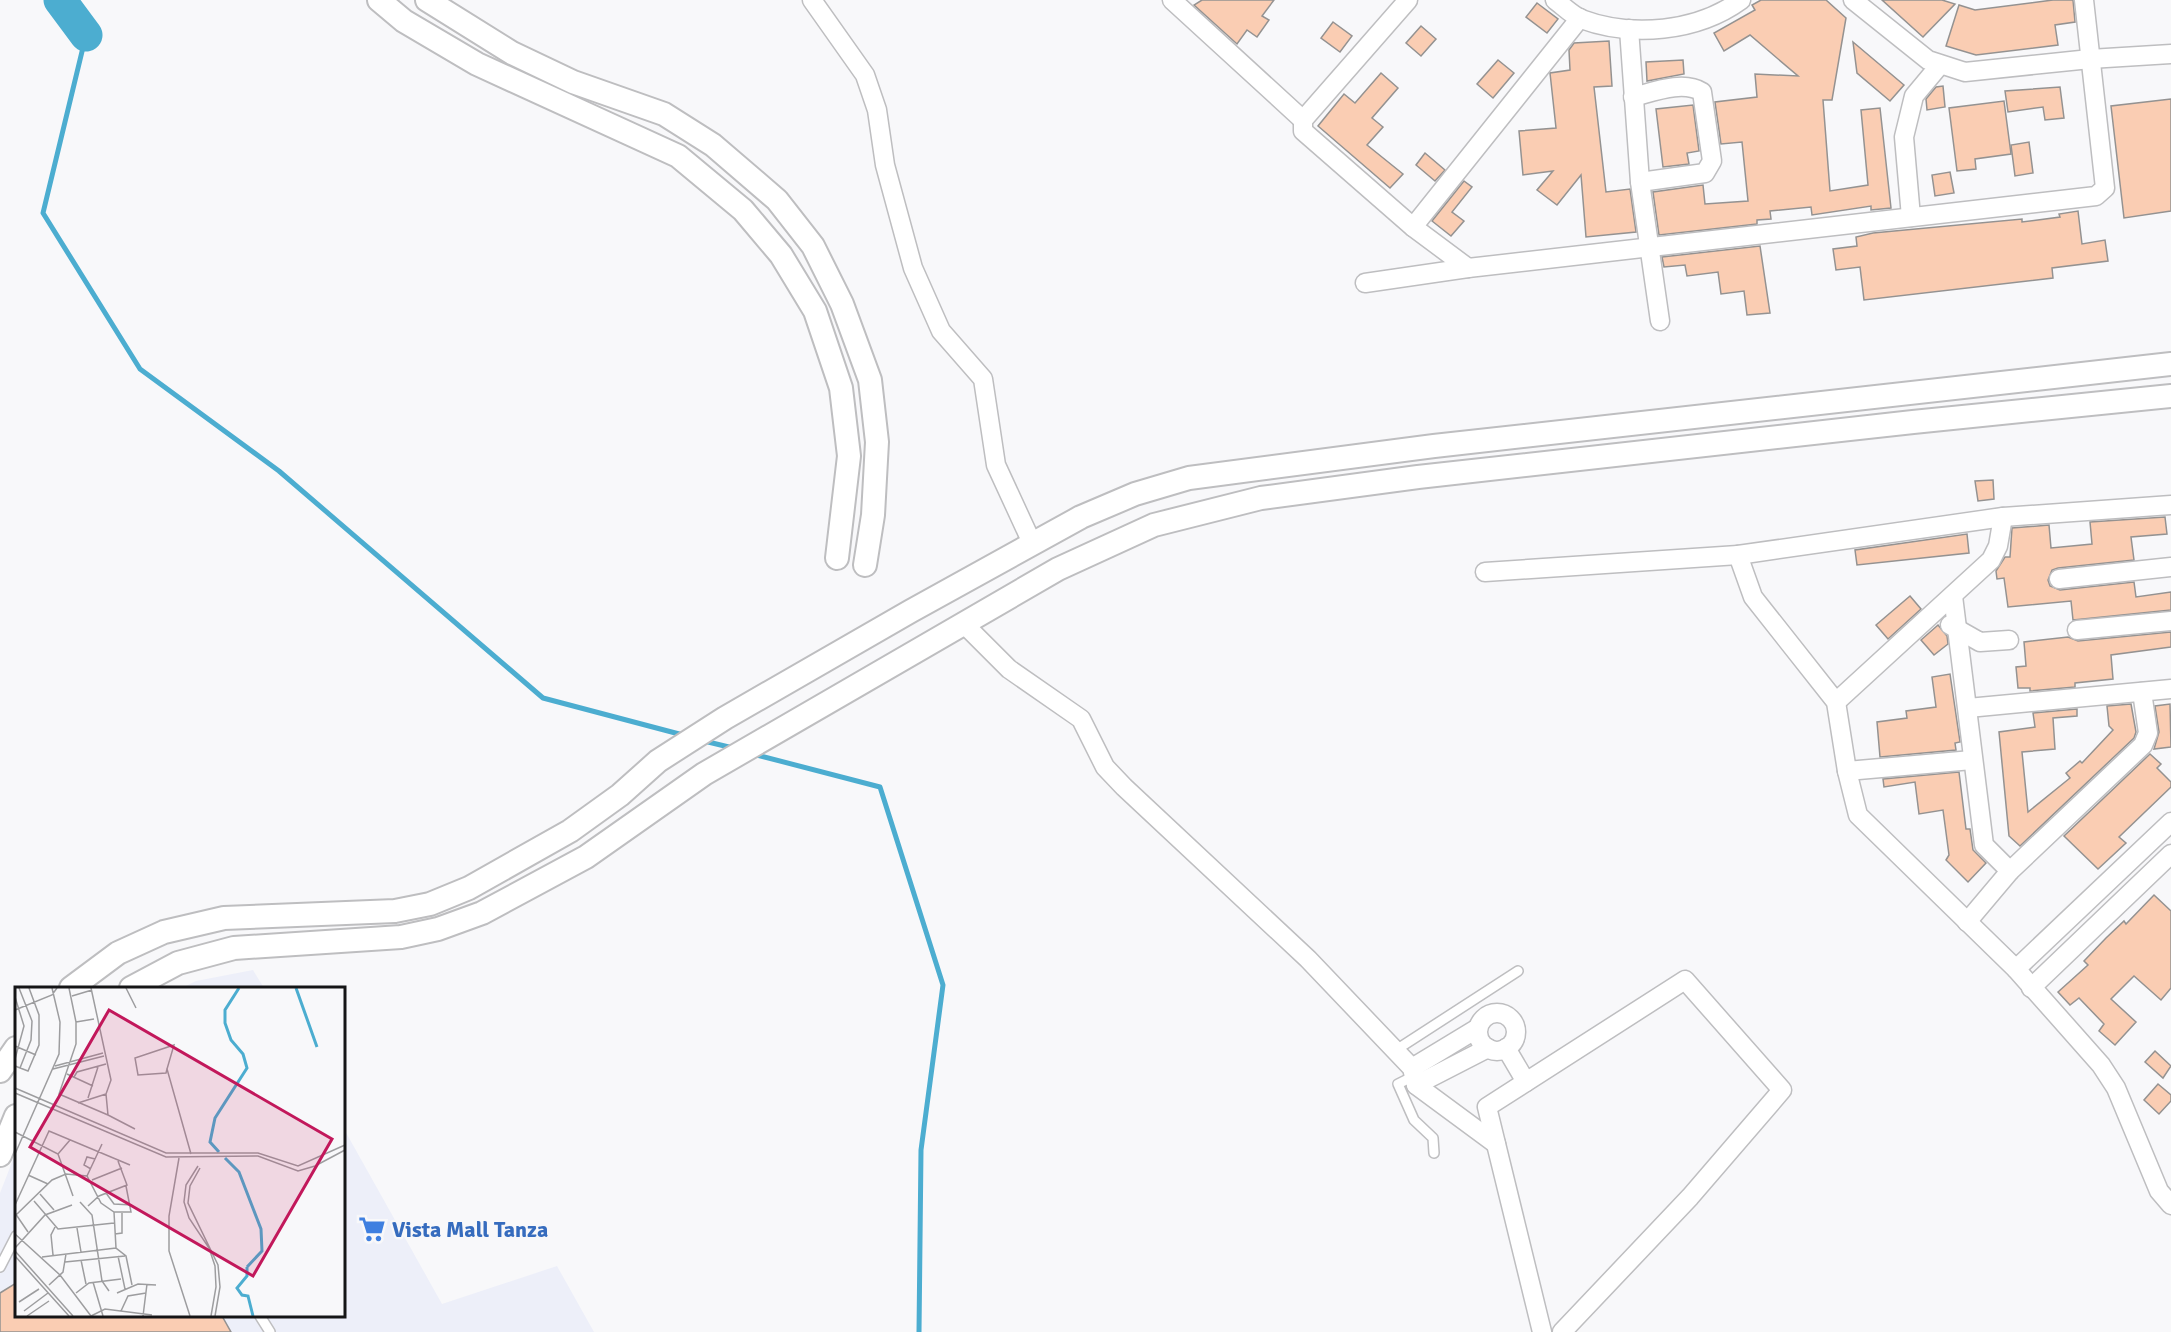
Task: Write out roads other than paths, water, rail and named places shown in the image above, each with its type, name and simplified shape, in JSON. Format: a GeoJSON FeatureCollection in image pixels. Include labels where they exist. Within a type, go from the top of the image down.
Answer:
{"type":"FeatureCollection","features":[{"type":"Feature","properties":{"kind":"street"},"geometry":{"type":"LineString","coordinates":[[379,0],[404,21],[477,64],[678,156],[744,210],[773,246],[815,311],[841,388],[849,456],[837,558]]}},
{"type":"Feature","properties":{"kind":"street"},"geometry":{"type":"LineString","coordinates":[[427,0],[512,53],[573,82],[664,114],[713,145],[777,200],[813,246],[842,304],[870,380],[877,442],[873,515],[865,565]]}},
{"type":"Feature","properties":{"kind":"street"},"geometry":{"type":"LineString","coordinates":[[812,0],[865,75],[877,110],[885,165],[913,268],[941,331],[983,379],[996,465],[1032,543]]}},
{"type":"Feature","properties":{"kind":"street"},"geometry":{"type":"LineString","coordinates":[[1408,0],[1303,120],[1303,131],[1413,227],[1468,268]]}},
{"type":"Feature","properties":{"kind":"street"},"geometry":{"type":"LineString","coordinates":[[1555,0],[1580,18],[1629,29],[1669,29],[1697,22],[1741,0]]}},
{"type":"Feature","properties":{"kind":"street"},"geometry":{"type":"LineString","coordinates":[[1853,0],[1928,60],[1939,66],[1965,72],[2090,59],[2171,54]]}},
{"type":"Feature","properties":{"kind":"street"},"geometry":{"type":"LineString","coordinates":[[1365,283],[1468,268],[2096,196],[2105,188],[2084,0]]}},
{"type":"Feature","properties":{"kind":"street"},"geometry":{"type":"LineString","coordinates":[[1179,2],[1303,120]]}},
{"type":"Feature","properties":{"kind":"street"},"geometry":{"type":"LineString","coordinates":[[1413,227],[1580,18]]}},
{"type":"Feature","properties":{"kind":"street"},"geometry":{"type":"LineString","coordinates":[[1629,29],[1640,182],[1660,321]]}},
{"type":"Feature","properties":{"kind":"street"},"geometry":{"type":"LineString","coordinates":[[1911,217],[1904,136],[1914,96],[1939,66]]}},
{"type":"Feature","properties":{"kind":"street"},"geometry":{"type":"LineString","coordinates":[[1633,97],[1675,88],[1689,87],[1702,92],[1712,161],[1705,173],[1640,182]]}},
{"type":"Feature","properties":{"kind":"street"},"geometry":{"type":"LineString","coordinates":[[72,987],[118,952],[164,932],[224,918],[395,911],[430,904],[469,888],[570,831],[620,795],[658,760],[726,718],[1032,543],[1081,517],[1135,494],[1189,478],[1332,459],[2171,364]]}},
{"type":"Feature","properties":{"kind":"street"},"geometry":{"type":"LineString","coordinates":[[1912,392],[1913,422]]}},
{"type":"Feature","properties":{"kind":"street"},"geometry":{"type":"LineString","coordinates":[[133,987],[178,963],[234,948],[401,937],[438,929],[482,913],[586,857],[704,774],[1058,569],[1154,525],[1261,498],[1418,477],[2171,396]]}},
{"type":"Feature","properties":{"kind":"street"},"geometry":{"type":"LineString","coordinates":[[1485,572],[1738,555],[2003,517],[2171,505]]}},
{"type":"Feature","properties":{"kind":"street"},"geometry":{"type":"LineString","coordinates":[[1836,702],[1929,619],[1996,554],[2003,517]]}},
{"type":"Feature","properties":{"kind":"street"},"geometry":{"type":"LineString","coordinates":[[1738,555],[1753,597],[1836,702],[1847,771],[1858,814],[1863,822],[2016,969],[2110,1077],[2155,1183],[2171,1204]]}},
{"type":"Feature","properties":{"kind":"street"},"geometry":{"type":"LineString","coordinates":[[2059,579],[2171,567]]}},
{"type":"Feature","properties":{"kind":"street"},"geometry":{"type":"LineString","coordinates":[[1953,596],[1984,845],[2010,872]]}},
{"type":"Feature","properties":{"kind":"street"},"geometry":{"type":"LineString","coordinates":[[1929,619],[1946,623],[1980,642],[2009,640]]}},
{"type":"Feature","properties":{"kind":"street"},"geometry":{"type":"LineString","coordinates":[[2077,630],[2171,621]]}},
{"type":"Feature","properties":{"kind":"street"},"geometry":{"type":"LineString","coordinates":[[964,624],[1009,669],[1081,719],[1105,767],[1124,787],[1308,959],[1396,1050],[1414,1076],[1496,1144]]}},
{"type":"Feature","properties":{"kind":"street"},"geometry":{"type":"LineString","coordinates":[[1968,708],[2171,689]]}},
{"type":"Feature","properties":{"kind":"street"},"geometry":{"type":"LineString","coordinates":[[1966,922],[2010,872],[2143,745],[2148,734],[2142,692]]}},
{"type":"Feature","properties":{"kind":"street"},"geometry":{"type":"LineString","coordinates":[[1847,771],[1972,760]]}},
{"type":"Feature","properties":{"kind":"street"},"geometry":{"type":"LineString","coordinates":[[2016,969],[2171,822]]}},
{"type":"Feature","properties":{"kind":"street"},"geometry":{"type":"LineString","coordinates":[[2031,988],[2171,854]]}},
{"type":"Feature","properties":{"kind":"street"},"geometry":{"type":"LineString","coordinates":[[291,915],[293,944]]}},
{"type":"Feature","properties":{"kind":"street"},"geometry":{"type":"LineString","coordinates":[[1542,1332],[1487,1107],[1684,980],[1782,1090],[1689,1197],[1562,1332]]}},
{"type":"Feature","properties":{"kind":"street"},"geometry":{"type":"LineString","coordinates":[[1490,1014],[1508,1016],[1516,1033],[1497,1048],[1414,1076],[1478,1028],[1490,1014]]}},
{"type":"Feature","properties":{"kind":"street"},"geometry":{"type":"LineString","coordinates":[[1478,1028],[1480,1040],[1497,1048],[1526,1082]]}},
{"type":"Feature","properties":{"kind":"street"},"geometry":{"type":"LineString","coordinates":[[0,1071],[15,1049]]}},
{"type":"Feature","properties":{"kind":"street"},"geometry":{"type":"LineString","coordinates":[[0,1155],[15,1118]]}},
{"type":"Feature","properties":{"kind":"lane"},"geometry":{"type":"LineString","coordinates":[[1396,1050],[1518,971]]}},
{"type":"Feature","properties":{"kind":"lane"},"geometry":{"type":"LineString","coordinates":[[1414,1076],[1398,1084],[1414,1120],[1433,1138],[1434,1153]]}},
{"type":"Feature","properties":{"kind":"lane"},"geometry":{"type":"LineString","coordinates":[[2,1261],[15,1238]]}},
{"type":"Feature","properties":{"kind":"lane"},"geometry":{"type":"LineString","coordinates":[[261,1317],[270,1332]]}},
{"type":"Feature","properties":{"kind":"waterway"},"geometry":{"type":"LineString","coordinates":[[60,0],[86,35]]}},
{"type":"Feature","properties":{"kind":"waterway"},"geometry":{"type":"LineString","coordinates":[[86,35],[43,213],[140,369],[279,471],[543,698],[683,735]]}},
{"type":"Feature","properties":{"kind":"waterway"},"geometry":{"type":"LineString","coordinates":[[704,741],[733,748]]}},
{"type":"Feature","properties":{"kind":"waterway"},"geometry":{"type":"LineString","coordinates":[[753,754],[880,787],[943,985],[921,1150],[919,1332]]}},
{"type":"Feature","properties":{"kind":"place","name":"Vista Mall Tanza"},"geometry":{"type":"Point","coordinates":[372,1229]}}]}
